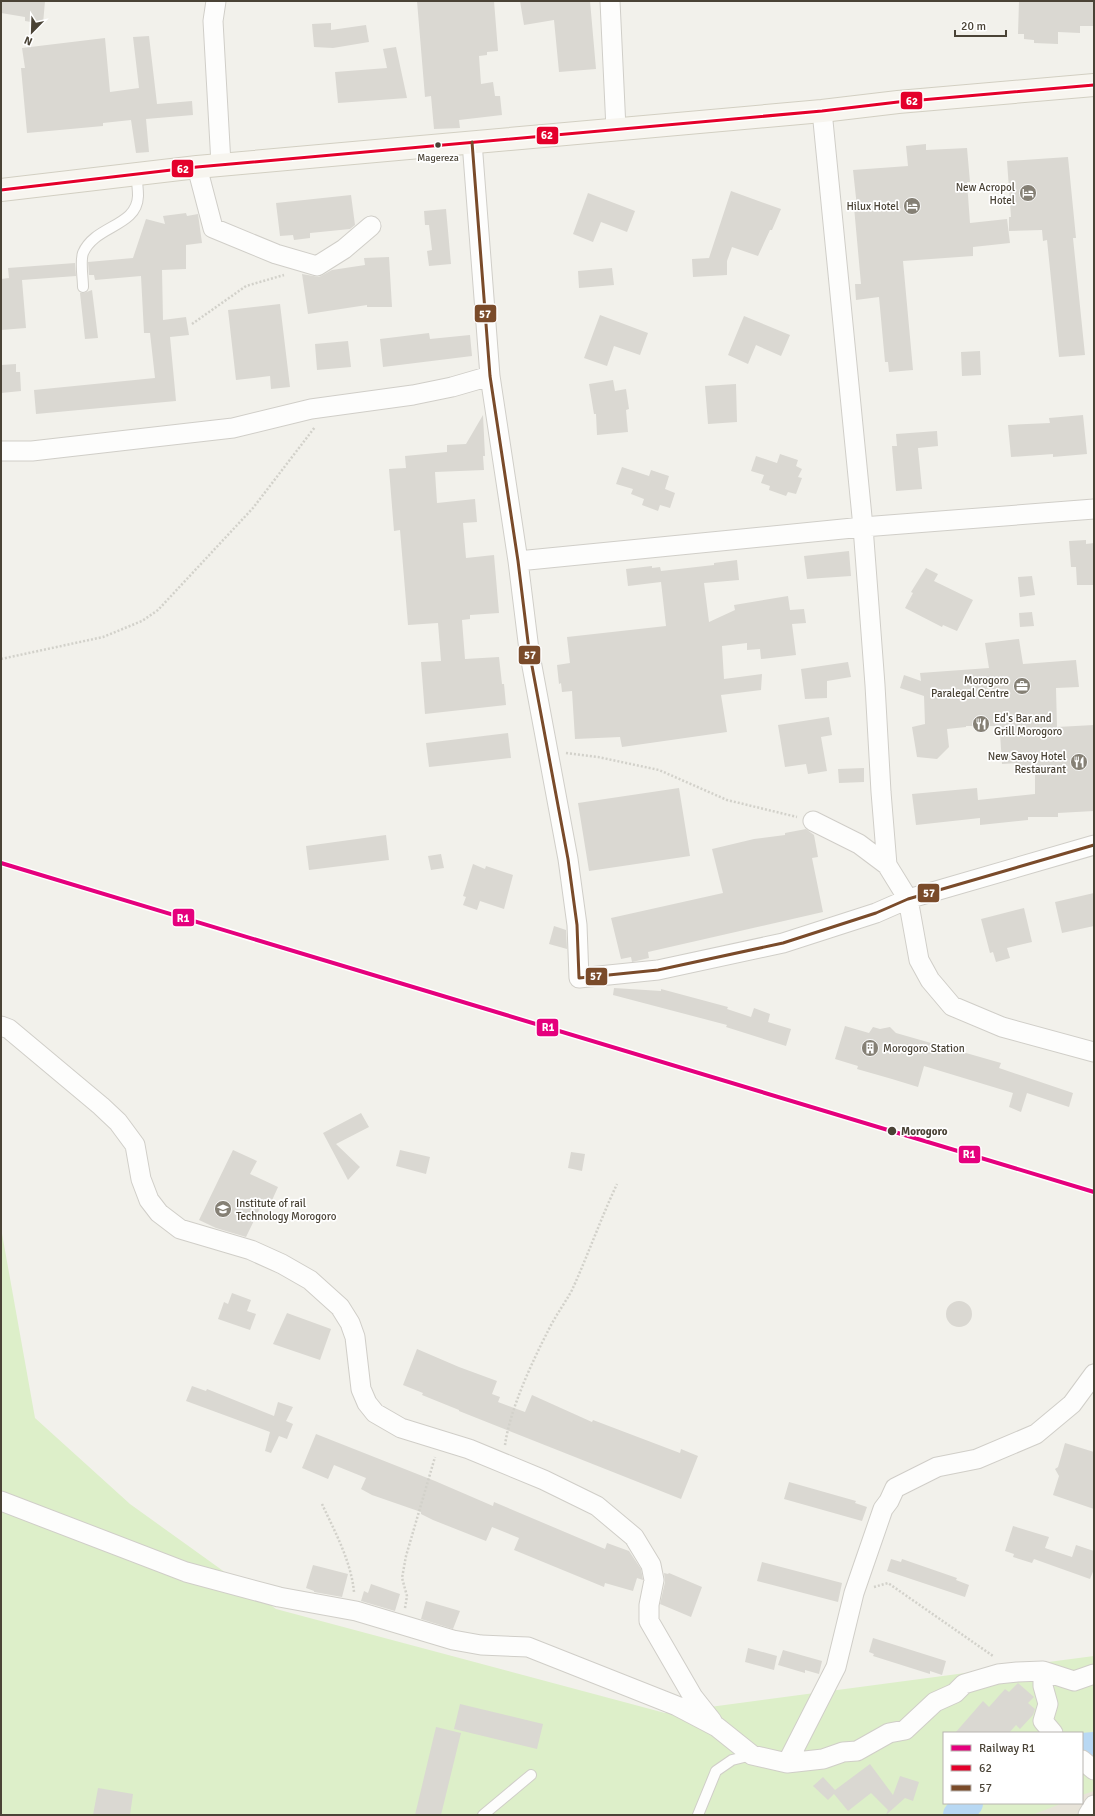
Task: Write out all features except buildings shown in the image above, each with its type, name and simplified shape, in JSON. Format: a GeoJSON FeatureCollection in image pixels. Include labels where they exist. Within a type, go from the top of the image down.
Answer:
{"type":"FeatureCollection","features":[{"type":"Feature","properties":{"kind":"main road"},"geometry":{"type":"LineString","coordinates":[[1,190],[221,164],[822,112],[898,102],[1094,85]]}},
{"type":"Feature","properties":{"kind":"street"},"geometry":{"type":"LineString","coordinates":[[216,1],[213,22],[221,164]]}},
{"type":"Feature","properties":{"kind":"street"},"geometry":{"type":"LineString","coordinates":[[610,1],[616,129]]}},
{"type":"Feature","properties":{"kind":"street"},"geometry":{"type":"LineString","coordinates":[[822,112],[863,527],[887,865]]}},
{"type":"Feature","properties":{"kind":"street"},"geometry":{"type":"LineString","coordinates":[[472,142],[490,376],[518,561],[529,650],[567,852],[577,925],[579,978],[658,970],[783,943],[876,913],[908,899],[1094,845]]}},
{"type":"Feature","properties":{"kind":"street"},"geometry":{"type":"LineString","coordinates":[[197,167],[213,228],[276,254],[317,266],[344,249],[371,226]]}},
{"type":"Feature","properties":{"kind":"street"},"geometry":{"type":"LineString","coordinates":[[1,451],[32,451],[233,428],[311,409],[452,387],[490,376]]}},
{"type":"Feature","properties":{"kind":"street"},"geometry":{"type":"LineString","coordinates":[[518,561],[863,527],[1094,509]]}},
{"type":"Feature","properties":{"kind":"street"},"geometry":{"type":"LineString","coordinates":[[813,821],[859,844],[887,865],[908,899],[919,960],[930,980],[952,1006],[1002,1027],[1094,1052]]}},
{"type":"Feature","properties":{"kind":"street"},"geometry":{"type":"LineString","coordinates":[[1,1026],[9,1029],[118,1122],[135,1145],[141,1179],[149,1200],[159,1213],[180,1229],[252,1250],[282,1264],[310,1280],[340,1307],[350,1323],[358,1351],[361,1390],[367,1403],[375,1413],[390,1423],[440,1441],[469,1449],[544,1480],[597,1506],[634,1537],[651,1565],[654,1580],[649,1605],[649,1622],[693,1697],[717,1727]]}},
{"type":"Feature","properties":{"kind":"street"},"geometry":{"type":"LineString","coordinates":[[787,1763],[836,1667],[854,1593],[883,1509],[889,1501],[895,1488],[937,1467],[977,1459],[1036,1434],[1072,1404],[1094,1374]]}},
{"type":"Feature","properties":{"kind":"street"},"geometry":{"type":"LineString","coordinates":[[1,1501],[186,1572],[279,1597],[356,1611],[453,1640],[481,1646],[528,1647],[677,1706],[717,1727],[752,1755],[787,1763],[823,1759],[843,1752],[857,1751],[889,1733],[905,1730],[935,1702],[955,1693],[964,1684],[1017,1672],[1043,1671],[1074,1681],[1094,1674]]}},
{"type":"Feature","properties":{"kind":"street"},"geometry":{"type":"LineString","coordinates":[[1043,1671],[1043,1686],[1048,1704],[1043,1720],[1052,1732]]}},
{"type":"Feature","properties":{"kind":"street"},"geometry":{"type":"LineString","coordinates":[[1083,1761],[1094,1770]]}},
{"type":"Feature","properties":{"kind":"street"},"geometry":{"type":"LineString","coordinates":[[1088,1815],[1094,1805]]}},
{"type":"Feature","properties":{"kind":"lane"},"geometry":{"type":"LineString","coordinates":[[83,287],[82,255],[90,241],[103,231],[122,222],[135,209],[138,197],[136,174]]}},
{"type":"Feature","properties":{"kind":"lane"},"geometry":{"type":"LineString","coordinates":[[698,1815],[716,1771],[732,1760],[752,1755]]}},
{"type":"Feature","properties":{"kind":"lane"},"geometry":{"type":"LineString","coordinates":[[483,1815],[531,1775]]}},
{"type":"Feature","properties":{"kind":"path"},"geometry":{"type":"LineString","coordinates":[[192,324],[246,286],[289,274]]}},
{"type":"Feature","properties":{"kind":"path"},"geometry":{"type":"LineString","coordinates":[[1,659],[103,637],[142,621],[158,610],[239,524],[269,488],[312,430],[336,406]]}},
{"type":"Feature","properties":{"kind":"path"},"geometry":{"type":"LineString","coordinates":[[549,752],[598,757],[641,765],[674,776],[727,800],[813,821]]}},
{"type":"Feature","properties":{"kind":"path"},"geometry":{"type":"LineString","coordinates":[[502,1463],[506,1434],[518,1400],[548,1330],[571,1290],[617,1184]]}},
{"type":"Feature","properties":{"kind":"path"},"geometry":{"type":"LineString","coordinates":[[399,1624],[407,1596],[402,1578],[406,1556],[423,1492],[440,1441]]}},
{"type":"Feature","properties":{"kind":"path"},"geometry":{"type":"LineString","coordinates":[[322,1504],[341,1544],[352,1577],[356,1611]]}},
{"type":"Feature","properties":{"kind":"path"},"geometry":{"type":"LineString","coordinates":[[854,1593],[888,1583],[917,1602],[968,1640],[1017,1672]]}},
{"type":"Feature","properties":{"kind":"shaded area"},"geometry":{"type":"Polygon","coordinates":[[[1083,1746],[1094,1754],[1094,1815],[988,1815],[998,1804],[1083,1804],[1083,1746]]]}},
{"type":"Feature","properties":{"kind":"green space"},"geometry":{"type":"Polygon","coordinates":[[[1,1228],[35,1418],[130,1504],[276,1609],[665,1713],[1094,1656],[1094,1791],[1083,1795],[1083,1732],[943,1732],[943,1804],[1060,1804],[1032,1815],[1,1815],[1,1228]]]}},
{"type":"Feature","properties":{"kind":"waterway"},"geometry":{"type":"LineString","coordinates":[[1083,1748],[1094,1747]]}},
{"type":"Feature","properties":{"kind":"waterway"},"geometry":{"type":"LineString","coordinates":[[958,1815],[967,1804]]}},
{"type":"Feature","properties":{"kind":"rail line","name":"R1"},"geometry":{"type":"LineString","coordinates":[[1,863],[1094,1192]]}},
{"type":"Feature","properties":{"kind":"transit line","name":"62"},"geometry":{"type":"LineString","coordinates":[[1,190],[197,167],[1094,85]]}},
{"type":"Feature","properties":{"kind":"transit line","name":"57"},"geometry":{"type":"LineString","coordinates":[[472,142],[490,376],[518,561],[529,650],[568,859],[577,925],[579,978],[658,970],[783,943],[876,913],[908,899],[1094,845]]}},
{"type":"Feature","properties":{"kind":"place","name":"Magereza"},"geometry":{"type":"Point","coordinates":[438,145]}},
{"type":"Feature","properties":{"kind":"place","name":"New Acropol Hotel"},"geometry":{"type":"Point","coordinates":[1028,193]}},
{"type":"Feature","properties":{"kind":"place","name":"Hilux Hotel"},"geometry":{"type":"Point","coordinates":[912,206]}},
{"type":"Feature","properties":{"kind":"place","name":"Morogoro Paralegal Centre"},"geometry":{"type":"Point","coordinates":[1022,686]}},
{"type":"Feature","properties":{"kind":"place","name":"Ed's Bar and Grill Morogoro"},"geometry":{"type":"Point","coordinates":[981,724]}},
{"type":"Feature","properties":{"kind":"place","name":"New Savoy Hotel Restaurant"},"geometry":{"type":"Point","coordinates":[1079,762]}},
{"type":"Feature","properties":{"kind":"place","name":"Morogoro Station"},"geometry":{"type":"Point","coordinates":[870,1048]}},
{"type":"Feature","properties":{"kind":"place","name":"Morogoro"},"geometry":{"type":"Point","coordinates":[892,1131]}},
{"type":"Feature","properties":{"kind":"place","name":"Institute of rail Technology Morogoro"},"geometry":{"type":"Point","coordinates":[223,1209]}}]}
